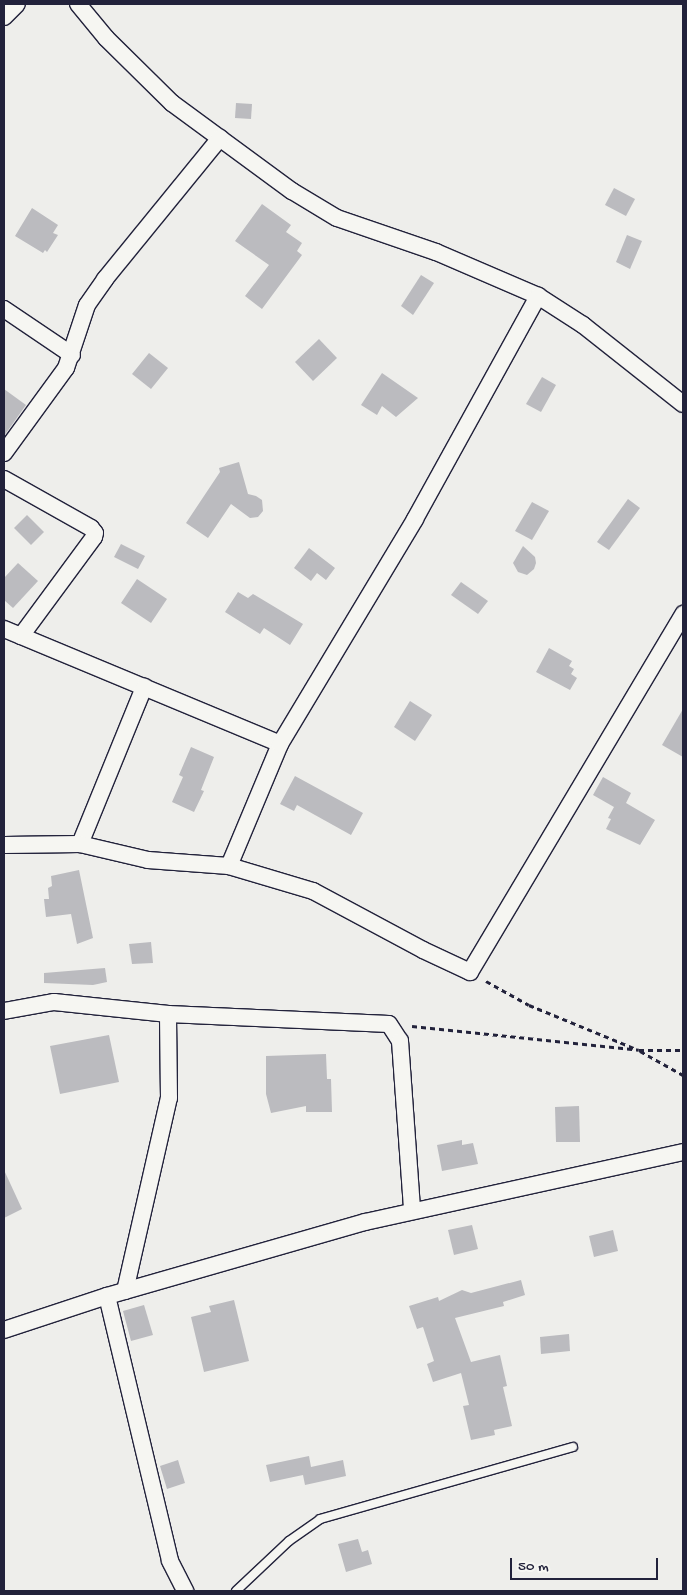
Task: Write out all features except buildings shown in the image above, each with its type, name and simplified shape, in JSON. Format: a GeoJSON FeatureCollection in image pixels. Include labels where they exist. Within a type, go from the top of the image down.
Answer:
{"type":"FeatureCollection","features":[{"type":"Feature","properties":{"kind":"street"},"geometry":{"type":"LineString","coordinates":[[4,17],[18,4]]}},
{"type":"Feature","properties":{"kind":"street"},"geometry":{"type":"LineString","coordinates":[[78,4],[106,38],[166,96],[292,191],[338,218],[436,252],[538,296],[582,324],[683,404]]}},
{"type":"Feature","properties":{"kind":"street"},"geometry":{"type":"LineString","coordinates":[[4,453],[66,368],[72,355],[77,330],[87,305],[105,279],[220,138]]}},
{"type":"Feature","properties":{"kind":"street"},"geometry":{"type":"LineString","coordinates":[[229,866],[280,744],[415,519],[538,296]]}},
{"type":"Feature","properties":{"kind":"street"},"geometry":{"type":"LineString","coordinates":[[4,309],[72,355]]}},
{"type":"Feature","properties":{"kind":"street"},"geometry":{"type":"LineString","coordinates":[[4,478],[91,528],[95,533],[94,537],[21,636]]}},
{"type":"Feature","properties":{"kind":"street"},"geometry":{"type":"LineString","coordinates":[[4,845],[80,844],[148,860],[229,866],[313,891],[423,950],[470,972],[683,614]]}},
{"type":"Feature","properties":{"kind":"street"},"geometry":{"type":"LineString","coordinates":[[4,629],[280,744]]}},
{"type":"Feature","properties":{"kind":"street"},"geometry":{"type":"LineString","coordinates":[[80,844],[144,688]]}},
{"type":"Feature","properties":{"kind":"street"},"geometry":{"type":"LineString","coordinates":[[4,1011],[54,1002],[168,1014],[389,1024],[400,1041],[412,1210]]}},
{"type":"Feature","properties":{"kind":"street"},"geometry":{"type":"LineString","coordinates":[[125,1291],[169,1098],[168,1014]]}},
{"type":"Feature","properties":{"kind":"street"},"geometry":{"type":"LineString","coordinates":[[4,1330],[107,1296],[412,1210],[683,1152]]}},
{"type":"Feature","properties":{"kind":"street"},"geometry":{"type":"LineString","coordinates":[[107,1296],[170,1561],[185,1591]]}},
{"type":"Feature","properties":{"kind":"lane"},"geometry":{"type":"LineString","coordinates":[[236,1591],[290,1541],[320,1519],[573,1447]]}},
{"type":"Feature","properties":{"kind":"path"},"geometry":{"type":"LineString","coordinates":[[470,972],[529,1005],[602,1037],[639,1050],[683,1075]]}},
{"type":"Feature","properties":{"kind":"path"},"geometry":{"type":"LineString","coordinates":[[389,1024],[639,1050],[683,1050]]}}]}
